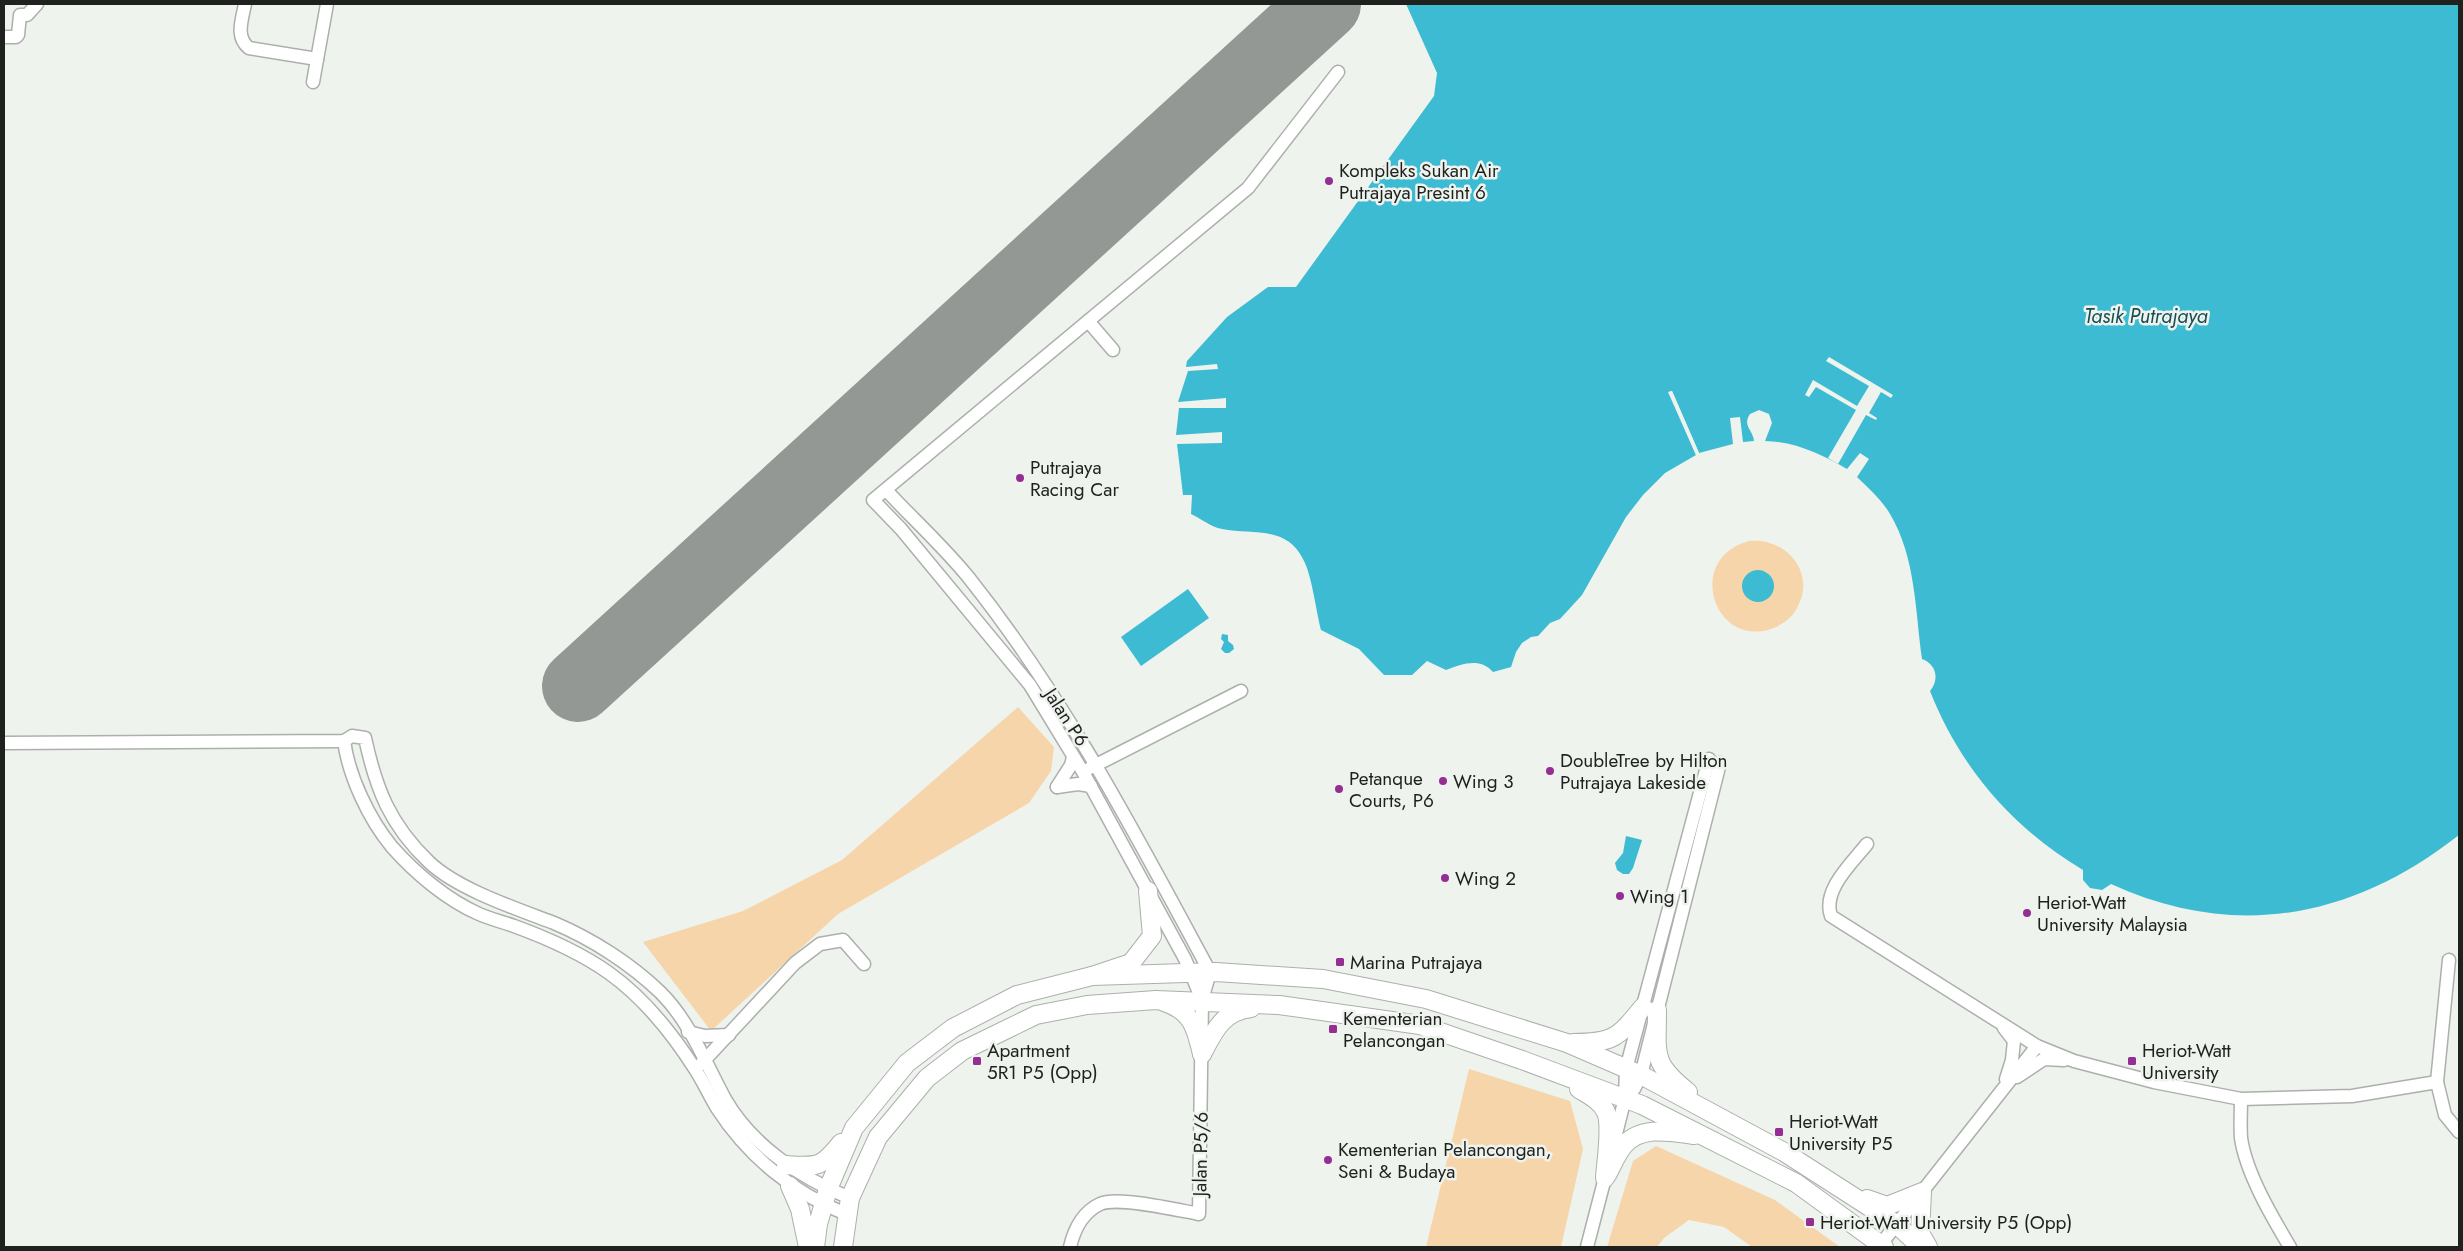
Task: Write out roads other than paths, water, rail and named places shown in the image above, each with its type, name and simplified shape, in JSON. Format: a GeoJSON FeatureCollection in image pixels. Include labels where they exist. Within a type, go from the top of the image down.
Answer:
{"type":"FeatureCollection","features":[{"type":"Feature","properties":{"kind":"street"},"geometry":{"type":"LineString","coordinates":[[4,37],[16,37],[18,35],[20,14],[27,14],[37,4]]}},
{"type":"Feature","properties":{"kind":"street"},"geometry":{"type":"LineString","coordinates":[[245,4],[240,37],[242,42],[249,48],[317,59]]}},
{"type":"Feature","properties":{"kind":"street"},"geometry":{"type":"LineString","coordinates":[[313,82],[327,4]]}},
{"type":"Feature","properties":{"kind":"street"},"geometry":{"type":"LineString","coordinates":[[886,490],[1248,188],[1338,72]]}},
{"type":"Feature","properties":{"kind":"street"},"geometry":{"type":"LineString","coordinates":[[1088,321],[1114,350]]}},
{"type":"Feature","properties":{"kind":"street","name":"Jalan P6"},"geometry":{"type":"LineString","coordinates":[[1202,1000],[1192,972],[1148,891],[1082,772],[1030,686],[901,529],[873,500],[886,490],[968,576],[1036,668],[1097,764],[1210,972]]}},
{"type":"Feature","properties":{"kind":"street"},"geometry":{"type":"LineString","coordinates":[[1082,772],[1242,692]]}},
{"type":"Feature","properties":{"kind":"street"},"geometry":{"type":"LineString","coordinates":[[4,743],[344,741],[352,736],[365,738],[373,774],[382,800],[405,837],[430,864],[459,882],[590,941],[630,968],[661,993],[680,1016],[727,1101],[747,1130],[826,1197]]}},
{"type":"Feature","properties":{"kind":"street"},"geometry":{"type":"LineString","coordinates":[[344,741],[346,756],[370,814],[392,846],[418,872],[478,914],[566,948],[610,973],[648,1007],[695,1069],[717,1108],[741,1140],[790,1186],[800,1209],[808,1247]]}},
{"type":"Feature","properties":{"kind":"street"},"geometry":{"type":"LineString","coordinates":[[1073,757],[1071,765],[1057,787],[1078,784],[1090,786]]}},
{"type":"Feature","properties":{"kind":"street"},"geometry":{"type":"LineString","coordinates":[[1587,1247],[1714,761]]}},
{"type":"Feature","properties":{"kind":"street"},"geometry":{"type":"LineString","coordinates":[[1867,844],[1830,897],[1829,909],[1831,916],[2038,1046],[2074,1061],[2154,1082],[2242,1099],[2352,1096],[2437,1082]]}},
{"type":"Feature","properties":{"kind":"street"},"geometry":{"type":"LineString","coordinates":[[786,1165],[818,1166],[827,1161],[907,1062],[953,1028],[1017,995],[1092,976],[1131,963],[1147,945],[1152,936],[1148,891]]}},
{"type":"Feature","properties":{"kind":"street"},"geometry":{"type":"LineString","coordinates":[[695,1069],[705,1061],[795,963],[820,944],[844,940],[864,964]]}},
{"type":"Feature","properties":{"kind":"street"},"geometry":{"type":"LineString","coordinates":[[2450,960],[2437,1082],[2445,1115],[2459,1132]]}},
{"type":"Feature","properties":{"kind":"street"},"geometry":{"type":"LineString","coordinates":[[1202,1000],[1210,972]]}},
{"type":"Feature","properties":{"kind":"street"},"geometry":{"type":"LineString","coordinates":[[1092,976],[1210,972],[1323,979],[1426,999],[1567,1043],[1634,1072],[1715,1113],[1784,1152],[1848,1191],[1896,1224],[1921,1247]]}},
{"type":"Feature","properties":{"kind":"street"},"geometry":{"type":"LineString","coordinates":[[843,1247],[848,1206],[878,1137],[927,1078],[962,1051],[1036,1015],[1087,1005],[1156,1000],[1202,1000],[1279,1005],[1420,1025],[1625,1098],[1707,1136],[1796,1183],[1882,1246],[1896,1224],[2004,1086],[2038,1046]]}},
{"type":"Feature","properties":{"kind":"street"},"geometry":{"type":"LineString","coordinates":[[1156,1000],[1173,1005],[1186,1014],[1195,1026],[1202,1054]]}},
{"type":"Feature","properties":{"kind":"street","name":"Jalan P5/6"},"geometry":{"type":"LineString","coordinates":[[1070,1247],[1074,1233],[1083,1218],[1100,1204],[1128,1202],[1199,1214],[1202,1000]]}},
{"type":"Feature","properties":{"kind":"street"},"geometry":{"type":"LineString","coordinates":[[1202,1054],[1216,1027],[1229,1014],[1241,1009],[1279,1005]]}},
{"type":"Feature","properties":{"kind":"street"},"geometry":{"type":"LineString","coordinates":[[1567,1043],[1607,1041],[1619,1034],[1650,1009]]}},
{"type":"Feature","properties":{"kind":"street"},"geometry":{"type":"LineString","coordinates":[[1650,1009],[1658,1060],[1661,1066],[1673,1080],[1715,1113]]}},
{"type":"Feature","properties":{"kind":"street"},"geometry":{"type":"LineString","coordinates":[[1997,1019],[2014,1041],[2012,1060],[2004,1086]]}},
{"type":"Feature","properties":{"kind":"street"},"geometry":{"type":"LineString","coordinates":[[688,1032],[705,1036],[729,1035]]}},
{"type":"Feature","properties":{"kind":"street"},"geometry":{"type":"LineString","coordinates":[[2004,1086],[2044,1059],[2074,1061]]}},
{"type":"Feature","properties":{"kind":"street"},"geometry":{"type":"LineString","coordinates":[[1522,1060],[1586,1093],[1599,1102],[1606,1111],[1608,1122],[1605,1178]]}},
{"type":"Feature","properties":{"kind":"street"},"geometry":{"type":"LineString","coordinates":[[2242,1099],[2241,1138],[2252,1172],[2269,1213],[2290,1247]]}},
{"type":"Feature","properties":{"kind":"street"},"geometry":{"type":"LineString","coordinates":[[815,1247],[826,1197],[854,1128]]}},
{"type":"Feature","properties":{"kind":"street"},"geometry":{"type":"LineString","coordinates":[[1605,1178],[1624,1144],[1639,1135],[1653,1131],[1707,1136]]}},
{"type":"Feature","properties":{"kind":"street"},"geometry":{"type":"LineString","coordinates":[[790,1186],[848,1206]]}},
{"type":"Feature","properties":{"kind":"street"},"geometry":{"type":"LineString","coordinates":[[1848,1191],[1886,1206],[1922,1192]]}},
{"type":"Feature","properties":{"kind":"street"},"geometry":{"type":"LineString","coordinates":[[1922,1192],[1920,1233],[1928,1247]]}},
{"type":"Feature","properties":{"kind":"water","name":"Tasik Putrajaya"},"geometry":{"type":"Polygon","coordinates":[[[1406,4],[2459,4],[2459,835],[2419,863],[2377,886],[2335,902],[2292,912],[2248,915],[2203,912],[2157,902],[2111,884],[2102,890],[2090,888],[2083,880],[2083,870],[2033,835],[1991,793],[1973,770],[1942,719],[1930,691],[1935,682],[1935,672],[1931,664],[1922,659],[1913,585],[1905,548],[1899,531],[1887,509],[1875,494],[1857,477],[1869,459],[1860,453],[1847,469],[1828,458],[1798,446],[1765,441],[1772,423],[1769,414],[1759,410],[1750,414],[1747,422],[1754,441],[1743,442],[1740,417],[1730,418],[1733,444],[1699,453],[1672,391],[1669,392],[1696,455],[1665,473],[1643,495],[1626,517],[1582,595],[1560,619],[1550,623],[1538,636],[1531,637],[1522,643],[1516,652],[1511,667],[1493,672],[1488,667],[1471,663],[1446,670],[1427,661],[1412,675],[1384,675],[1359,649],[1321,630],[1309,574],[1296,548],[1278,536],[1218,528],[1191,514],[1192,495],[1183,495],[1177,444],[1222,443],[1222,432],[1176,435],[1179,408],[1226,408],[1226,398],[1178,402],[1188,371],[1218,369],[1217,364],[1186,367],[1187,361],[1227,317],[1268,287],[1296,287],[1434,96],[1437,73],[1406,4]]]}},
{"type":"Feature","properties":{"kind":"water"},"geometry":{"type":"Polygon","coordinates":[[[1758,570],[1769,575],[1774,586],[1769,597],[1758,602],[1747,597],[1742,586],[1747,575],[1758,570]]]}},
{"type":"Feature","properties":{"kind":"water"},"geometry":{"type":"Polygon","coordinates":[[[1188,589],[1209,618],[1141,666],[1121,637],[1188,589]]]}},
{"type":"Feature","properties":{"kind":"water"},"geometry":{"type":"Polygon","coordinates":[[[1222,634],[1228,635],[1228,641],[1233,645],[1234,649],[1229,653],[1225,653],[1221,649],[1224,642],[1221,639],[1222,634]]]}},
{"type":"Feature","properties":{"kind":"water"},"geometry":{"type":"Polygon","coordinates":[[[1626,836],[1642,840],[1633,868],[1629,874],[1623,874],[1617,870],[1615,863],[1623,853],[1626,836]]]}},
{"type":"Feature","properties":{"kind":"place","name":"Kompleks Sukan Air Putrajaya Presint 6"},"geometry":{"type":"Point","coordinates":[1329,181]}},
{"type":"Feature","properties":{"kind":"place","name":"Putrajaya Racing Car"},"geometry":{"type":"Point","coordinates":[1020,478]}},
{"type":"Feature","properties":{"kind":"place","name":"DoubleTree by Hilton Putrajaya Lakeside"},"geometry":{"type":"Point","coordinates":[1550,771]}},
{"type":"Feature","properties":{"kind":"place","name":"Wing 3"},"geometry":{"type":"Point","coordinates":[1443,781]}},
{"type":"Feature","properties":{"kind":"place","name":"Petanque Courts, P6"},"geometry":{"type":"Point","coordinates":[1339,789]}},
{"type":"Feature","properties":{"kind":"place","name":"Wing 2"},"geometry":{"type":"Point","coordinates":[1445,878]}},
{"type":"Feature","properties":{"kind":"place","name":"Wing 1"},"geometry":{"type":"Point","coordinates":[1620,896]}},
{"type":"Feature","properties":{"kind":"place","name":"Heriot-Watt University Malaysia"},"geometry":{"type":"Point","coordinates":[2027,913]}},
{"type":"Feature","properties":{"kind":"place","name":"Marina Putrajaya"},"geometry":{"type":"Point","coordinates":[1340,962]}},
{"type":"Feature","properties":{"kind":"place","name":"Kementerian Pelancongan"},"geometry":{"type":"Point","coordinates":[1333,1029]}},
{"type":"Feature","properties":{"kind":"place","name":"Apartment 5R1 P5 (Opp)"},"geometry":{"type":"Point","coordinates":[977,1061]}},
{"type":"Feature","properties":{"kind":"place","name":"Heriot-Watt University"},"geometry":{"type":"Point","coordinates":[2132,1061]}},
{"type":"Feature","properties":{"kind":"place","name":"Heriot-Watt University P5"},"geometry":{"type":"Point","coordinates":[1779,1132]}},
{"type":"Feature","properties":{"kind":"place","name":"Kementerian Pelancongan, Seni & Budaya"},"geometry":{"type":"Point","coordinates":[1328,1160]}},
{"type":"Feature","properties":{"kind":"place","name":"Heriot-Watt University P5 (Opp)"},"geometry":{"type":"Point","coordinates":[1810,1222]}}]}
